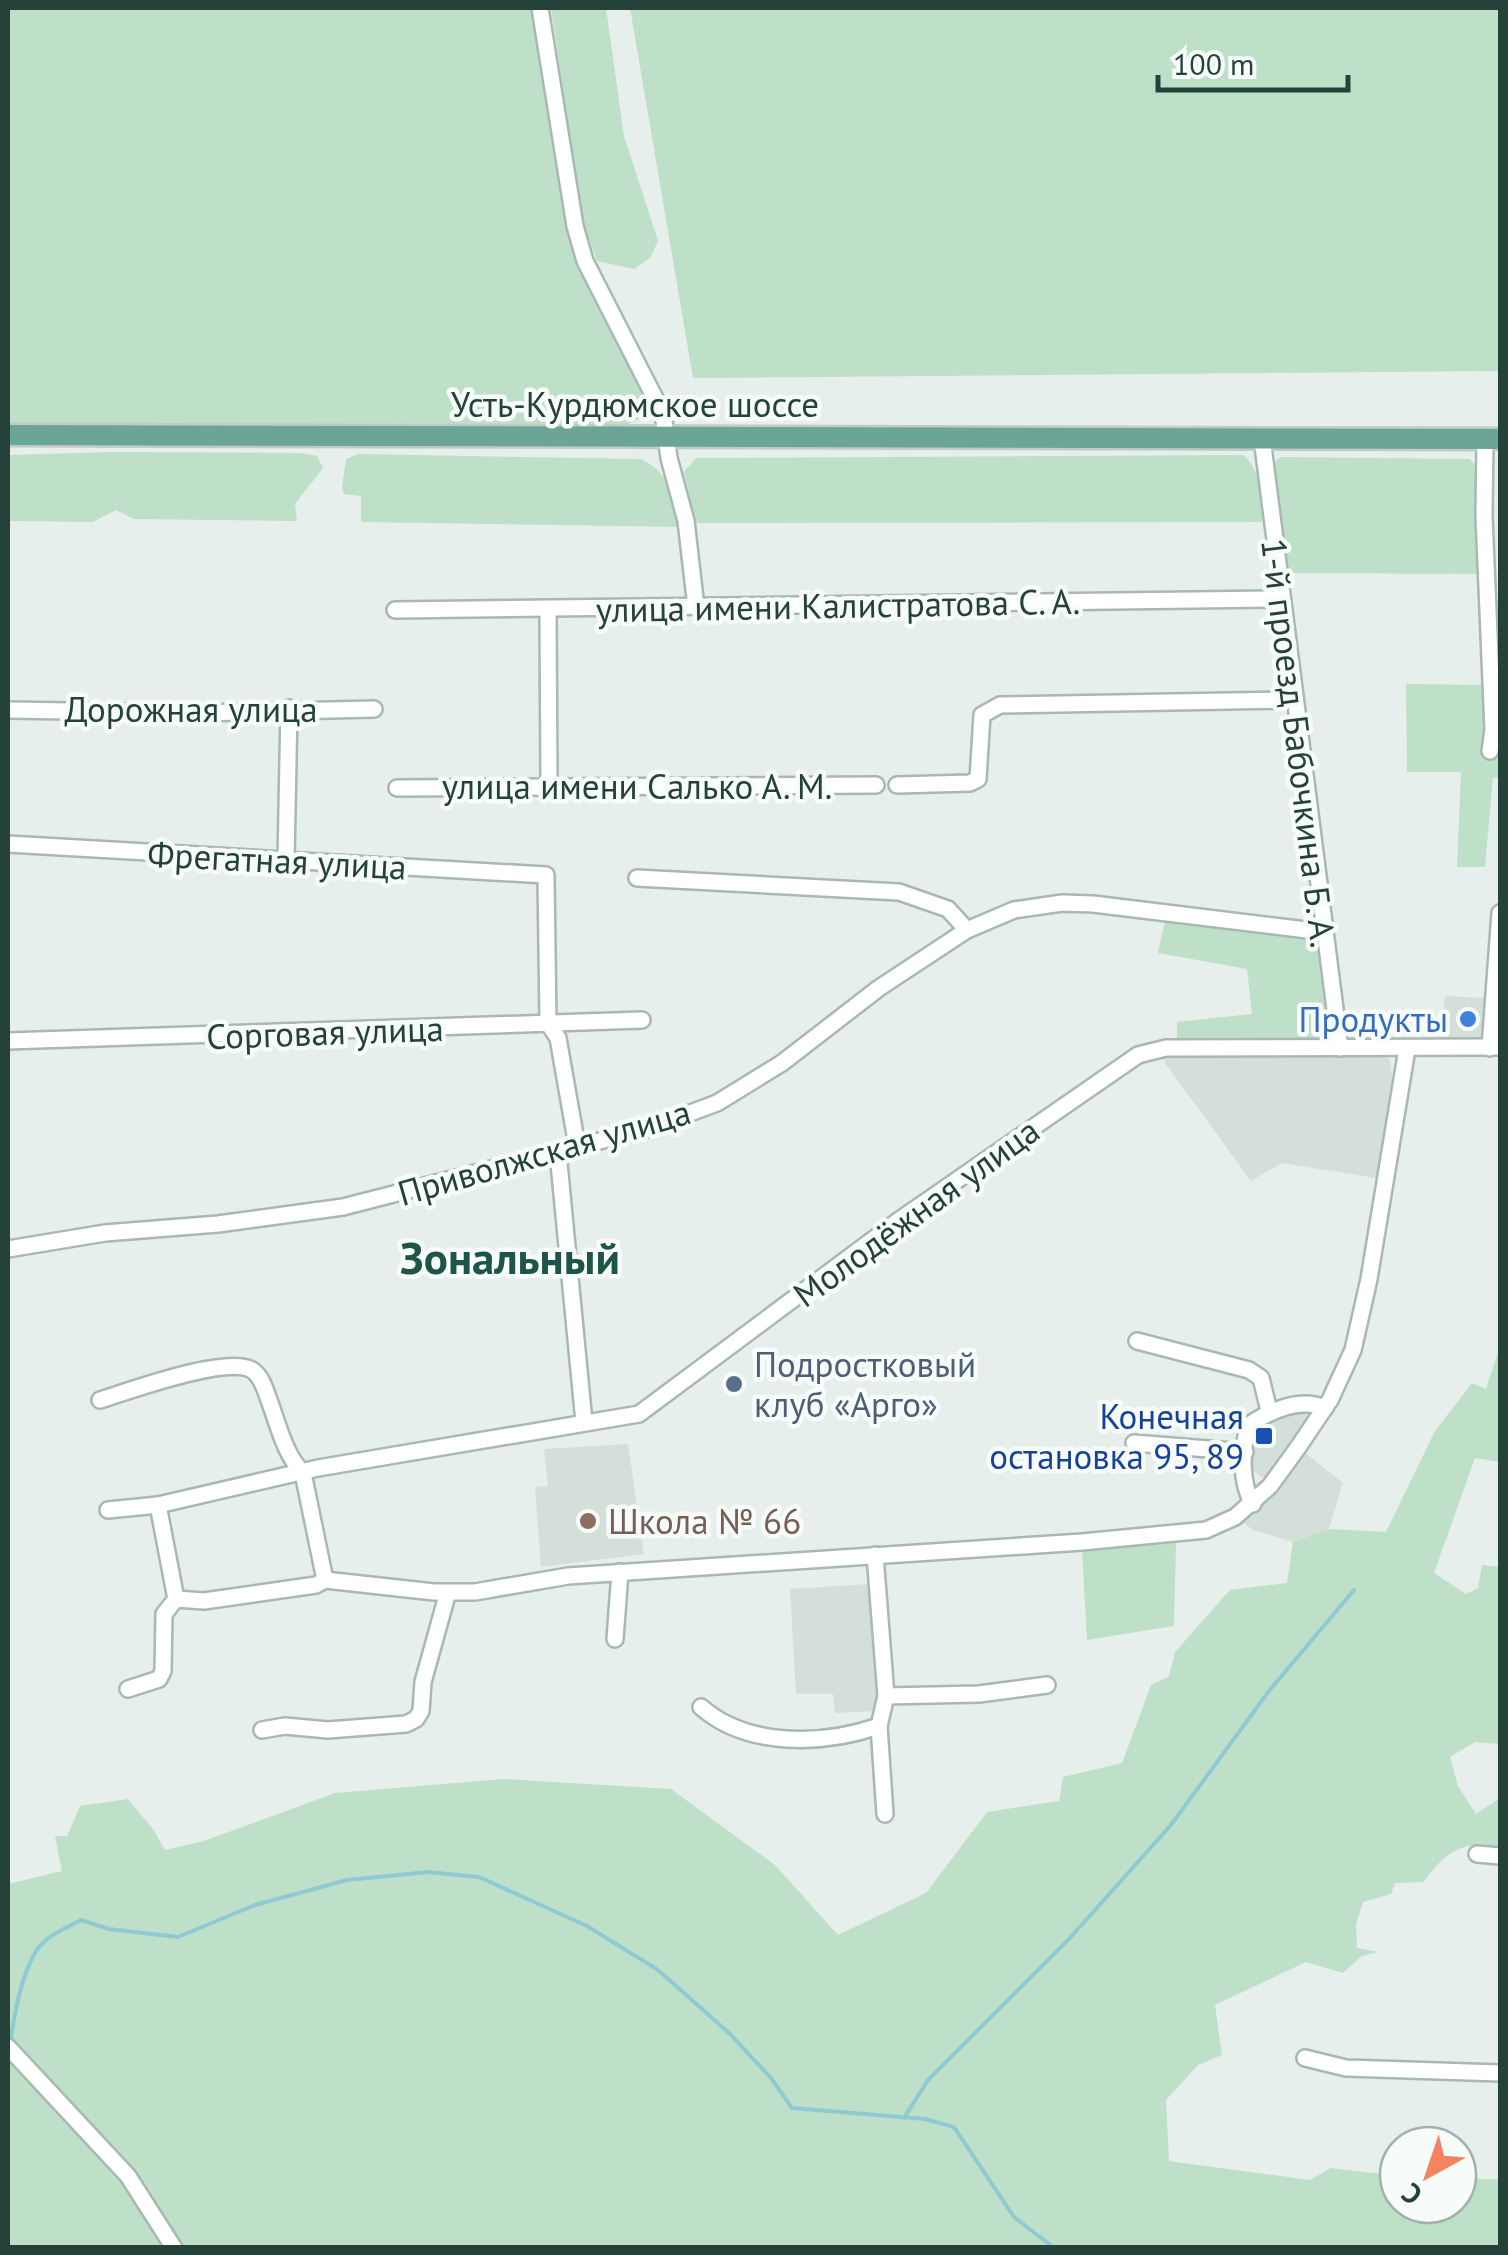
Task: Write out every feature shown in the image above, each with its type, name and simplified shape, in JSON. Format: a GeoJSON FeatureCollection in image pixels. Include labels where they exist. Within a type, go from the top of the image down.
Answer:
{"type":"FeatureCollection","features":[{"type":"Feature","properties":{"kind":"main road","name":"Усть-Курдюмское шоссе"},"geometry":{"type":"LineString","coordinates":[[8,435],[1493,439]]}},
{"type":"Feature","properties":{"kind":"street"},"geometry":{"type":"LineString","coordinates":[[540,8],[575,226],[586,261],[655,398],[668,437],[686,521],[696,607]]}},
{"type":"Feature","properties":{"kind":"street","name":"1-й проезд Бабочкина Б. А."},"geometry":{"type":"LineString","coordinates":[[1262,438],[1322,932],[1340,1048]]}},
{"type":"Feature","properties":{"kind":"street"},"geometry":{"type":"LineString","coordinates":[[1490,750],[1493,730],[1484,516],[1493,439]]}},
{"type":"Feature","properties":{"kind":"street","name":"улица имени Калистратова С. А."},"geometry":{"type":"LineString","coordinates":[[395,610],[1281,599]]}},
{"type":"Feature","properties":{"kind":"street"},"geometry":{"type":"LineString","coordinates":[[548,610],[549,785]]}},
{"type":"Feature","properties":{"kind":"street"},"geometry":{"type":"LineString","coordinates":[[896,785],[970,783],[978,779],[982,715],[1000,704],[1293,700]]}},
{"type":"Feature","properties":{"kind":"street"},"geometry":{"type":"LineString","coordinates":[[286,861],[289,708]]}},
{"type":"Feature","properties":{"kind":"street","name":"Дорожная улица"},"geometry":{"type":"LineString","coordinates":[[8,710],[195,713],[374,709]]}},
{"type":"Feature","properties":{"kind":"street","name":"улица имени Салько А. М."},"geometry":{"type":"LineString","coordinates":[[397,788],[876,785]]}},
{"type":"Feature","properties":{"kind":"street","name":"Фрегатная улица"},"geometry":{"type":"LineString","coordinates":[[8,844],[546,875],[548,1023]]}},
{"type":"Feature","properties":{"kind":"street"},"geometry":{"type":"LineString","coordinates":[[637,878],[898,892],[948,910],[967,930]]}},
{"type":"Feature","properties":{"kind":"street","name":"Приволжская улица"},"geometry":{"type":"LineString","coordinates":[[8,1249],[105,1233],[218,1224],[342,1207],[650,1128],[717,1103],[782,1063],[879,988],[967,930],[1014,910],[1062,903],[1094,904],[1322,932]]}},
{"type":"Feature","properties":{"kind":"street","name":"Молодёжная улица"},"geometry":{"type":"LineString","coordinates":[[108,1510],[158,1505],[303,1473],[584,1422],[621,1419],[652,1406],[898,1221],[1138,1055],[1166,1048],[1495,1048],[1500,913]]}},
{"type":"Feature","properties":{"kind":"street","name":"Сорговая улица"},"geometry":{"type":"LineString","coordinates":[[8,1041],[642,1020]]}},
{"type":"Feature","properties":{"kind":"street"},"geometry":{"type":"LineString","coordinates":[[548,1023],[558,1038],[576,1146]]}},
{"type":"Feature","properties":{"kind":"street"},"geometry":{"type":"LineString","coordinates":[[176,1599],[204,1601],[316,1585],[325,1580],[475,1592],[568,1576],[1206,1530],[1253,1504],[1280,1473],[1325,1408],[1353,1350],[1407,1050]]}},
{"type":"Feature","properties":{"kind":"street"},"geometry":{"type":"LineString","coordinates":[[558,1153],[584,1422]]}},
{"type":"Feature","properties":{"kind":"street"},"geometry":{"type":"LineString","coordinates":[[1137,1341],[1249,1370],[1261,1378],[1270,1411]]}},
{"type":"Feature","properties":{"kind":"street"},"geometry":{"type":"LineString","coordinates":[[100,1400],[184,1374],[242,1366],[256,1371],[292,1463],[303,1473],[325,1580]]}},
{"type":"Feature","properties":{"kind":"street"},"geometry":{"type":"LineString","coordinates":[[1253,1504],[1245,1490],[1249,1425],[1270,1411],[1314,1403],[1325,1408]]}},
{"type":"Feature","properties":{"kind":"street"},"geometry":{"type":"LineString","coordinates":[[1134,1444],[1245,1452]]}},
{"type":"Feature","properties":{"kind":"street"},"geometry":{"type":"LineString","coordinates":[[128,1689],[160,1679],[164,1614],[176,1599],[158,1505]]}},
{"type":"Feature","properties":{"kind":"street"},"geometry":{"type":"LineString","coordinates":[[876,1555],[886,1696],[879,1726],[885,1814]]}},
{"type":"Feature","properties":{"kind":"street"},"geometry":{"type":"LineString","coordinates":[[616,1639],[620,1572]]}},
{"type":"Feature","properties":{"kind":"street"},"geometry":{"type":"LineString","coordinates":[[262,1730],[285,1726],[328,1730],[406,1724],[416,1719],[448,1592]]}},
{"type":"Feature","properties":{"kind":"street"},"geometry":{"type":"LineString","coordinates":[[886,1696],[979,1694],[1047,1685]]}},
{"type":"Feature","properties":{"kind":"street"},"geometry":{"type":"LineString","coordinates":[[701,1708],[722,1724],[742,1731],[807,1741],[879,1726]]}},
{"type":"Feature","properties":{"kind":"street"},"geometry":{"type":"LineString","coordinates":[[1478,1854],[1500,1856]]}},
{"type":"Feature","properties":{"kind":"street"},"geometry":{"type":"LineString","coordinates":[[8,2047],[128,2176],[174,2248]]}},
{"type":"Feature","properties":{"kind":"street"},"geometry":{"type":"LineString","coordinates":[[1305,2058],[1346,2068],[1500,2074]]}},
{"type":"Feature","properties":{"kind":"shaded area"},"geometry":{"type":"Polygon","coordinates":[[[1445,996],[1500,999],[1500,1040],[1440,1040],[1445,996]]]}},
{"type":"Feature","properties":{"kind":"shaded area"},"geometry":{"type":"Polygon","coordinates":[[[1378,1054],[1390,1059],[1392,1077],[1376,1178],[1282,1163],[1251,1181],[1165,1063],[1164,1055],[1378,1054]]]}},
{"type":"Feature","properties":{"kind":"shaded area"},"geometry":{"type":"Polygon","coordinates":[[[1305,1411],[1311,1418],[1273,1476],[1262,1478],[1249,1467],[1255,1431],[1267,1419],[1305,1411]]]}},
{"type":"Feature","properties":{"kind":"shaded area","name":"Школа № 66"},"geometry":{"type":"Polygon","coordinates":[[[628,1444],[644,1554],[541,1567],[535,1487],[548,1486],[544,1449],[628,1444]]]}},
{"type":"Feature","properties":{"kind":"shaded area"},"geometry":{"type":"Polygon","coordinates":[[[1304,1452],[1343,1483],[1329,1529],[1293,1542],[1253,1530],[1243,1522],[1263,1504],[1304,1452]]]}},
{"type":"Feature","properties":{"kind":"shaded area"},"geometry":{"type":"Polygon","coordinates":[[[871,1584],[878,1711],[835,1713],[833,1694],[796,1694],[790,1589],[871,1584]]]}},
{"type":"Feature","properties":{"kind":"green space"},"geometry":{"type":"Polygon","coordinates":[[[8,8],[533,8],[579,263],[645,397],[644,416],[629,424],[8,425],[8,8]]]}},
{"type":"Feature","properties":{"kind":"green space"},"geometry":{"type":"Polygon","coordinates":[[[551,8],[606,8],[624,136],[658,241],[650,258],[634,269],[597,261],[583,223],[551,8]]]}},
{"type":"Feature","properties":{"kind":"green space"},"geometry":{"type":"Polygon","coordinates":[[[630,8],[1500,8],[1500,371],[693,378],[630,8]]]}},
{"type":"Feature","properties":{"kind":"green space"},"geometry":{"type":"Polygon","coordinates":[[[300,453],[317,456],[323,468],[295,504],[297,521],[134,519],[116,510],[93,522],[10,521],[8,455],[300,453]]]}},
{"type":"Feature","properties":{"kind":"green space"},"geometry":{"type":"Polygon","coordinates":[[[358,454],[641,459],[665,479],[682,527],[361,522],[361,496],[344,494],[342,487],[346,459],[358,454]]]}},
{"type":"Feature","properties":{"kind":"green space"},"geometry":{"type":"Polygon","coordinates":[[[1243,455],[1257,476],[1263,522],[696,523],[684,472],[696,458],[1243,455]]]}},
{"type":"Feature","properties":{"kind":"green space"},"geometry":{"type":"Polygon","coordinates":[[[1282,457],[1470,459],[1479,471],[1480,574],[1283,573],[1272,468],[1282,457]]]}},
{"type":"Feature","properties":{"kind":"green space"},"geometry":{"type":"Polygon","coordinates":[[[1406,684],[1485,685],[1484,744],[1500,746],[1500,777],[1493,778],[1485,867],[1457,867],[1461,772],[1407,772],[1406,684]]]}},
{"type":"Feature","properties":{"kind":"green space"},"geometry":{"type":"Polygon","coordinates":[[[1165,921],[1306,940],[1323,956],[1329,1032],[1320,1041],[1177,1039],[1177,1022],[1252,1014],[1247,969],[1158,953],[1165,921]]]}},
{"type":"Feature","properties":{"kind":"green space"},"geometry":{"type":"Polygon","coordinates":[[[1500,1346],[1500,1462],[1475,1458],[1434,1573],[1466,1594],[1478,1588],[1482,1565],[1500,1567],[1500,1744],[1475,1742],[1450,1757],[1458,1786],[1476,1814],[1500,1798],[1500,1850],[1479,1845],[1459,1849],[1439,1863],[1424,1882],[1395,1883],[1391,1894],[1363,1902],[1356,1924],[1357,1948],[1379,1952],[1362,1956],[1343,1973],[1306,1962],[1215,2005],[1222,2055],[1198,2065],[1166,2100],[1169,2161],[1310,2180],[1331,2168],[1378,2174],[1378,2225],[1478,2225],[1478,2179],[1500,2179],[1500,2247],[8,2247],[8,1884],[62,1871],[55,1836],[67,1836],[80,1806],[128,1799],[165,1850],[204,1841],[335,1793],[503,1779],[671,1789],[775,1865],[838,1935],[926,1893],[987,1812],[1059,1801],[1063,1777],[1122,1763],[1151,1685],[1169,1676],[1175,1652],[1230,1590],[1287,1583],[1293,1542],[1329,1529],[1386,1532],[1435,1431],[1472,1383],[1486,1389],[1500,1346]]]}},
{"type":"Feature","properties":{"kind":"green space"},"geometry":{"type":"Polygon","coordinates":[[[1176,1543],[1174,1626],[1087,1640],[1082,1550],[1176,1543]]]}},
{"type":"Feature","properties":{"kind":"waterway"},"geometry":{"type":"LineString","coordinates":[[904,2118],[928,2080],[1069,1939],[1171,1825],[1269,1691],[1354,1590]]}},
{"type":"Feature","properties":{"kind":"waterway"},"geometry":{"type":"LineString","coordinates":[[10,2044],[31,1960],[46,1940],[81,1920],[109,1929],[178,1937],[255,1905],[347,1880],[428,1872],[479,1877],[587,1926],[658,1970],[729,2033],[771,2078],[792,2108],[925,2119],[954,2127],[1014,2217],[1054,2248]]}},
{"type":"Feature","properties":{"kind":"place","name":"Продукты"},"geometry":{"type":"Point","coordinates":[1468,1019]}},
{"type":"Feature","properties":{"kind":"place","name":"Подростковый клуб «Арго»"},"geometry":{"type":"Point","coordinates":[734,1384]}},
{"type":"Feature","properties":{"kind":"place","name":"Конечная остановка 95, 89"},"geometry":{"type":"Point","coordinates":[1264,1436]}},
{"type":"Feature","properties":{"kind":"place","name":"Школа № 66"},"geometry":{"type":"Point","coordinates":[588,1521]}},
{"type":"Feature","properties":{"kind":"district","name":"Зональный"},"geometry":{"type":"Point","coordinates":[510,1257]}}]}
